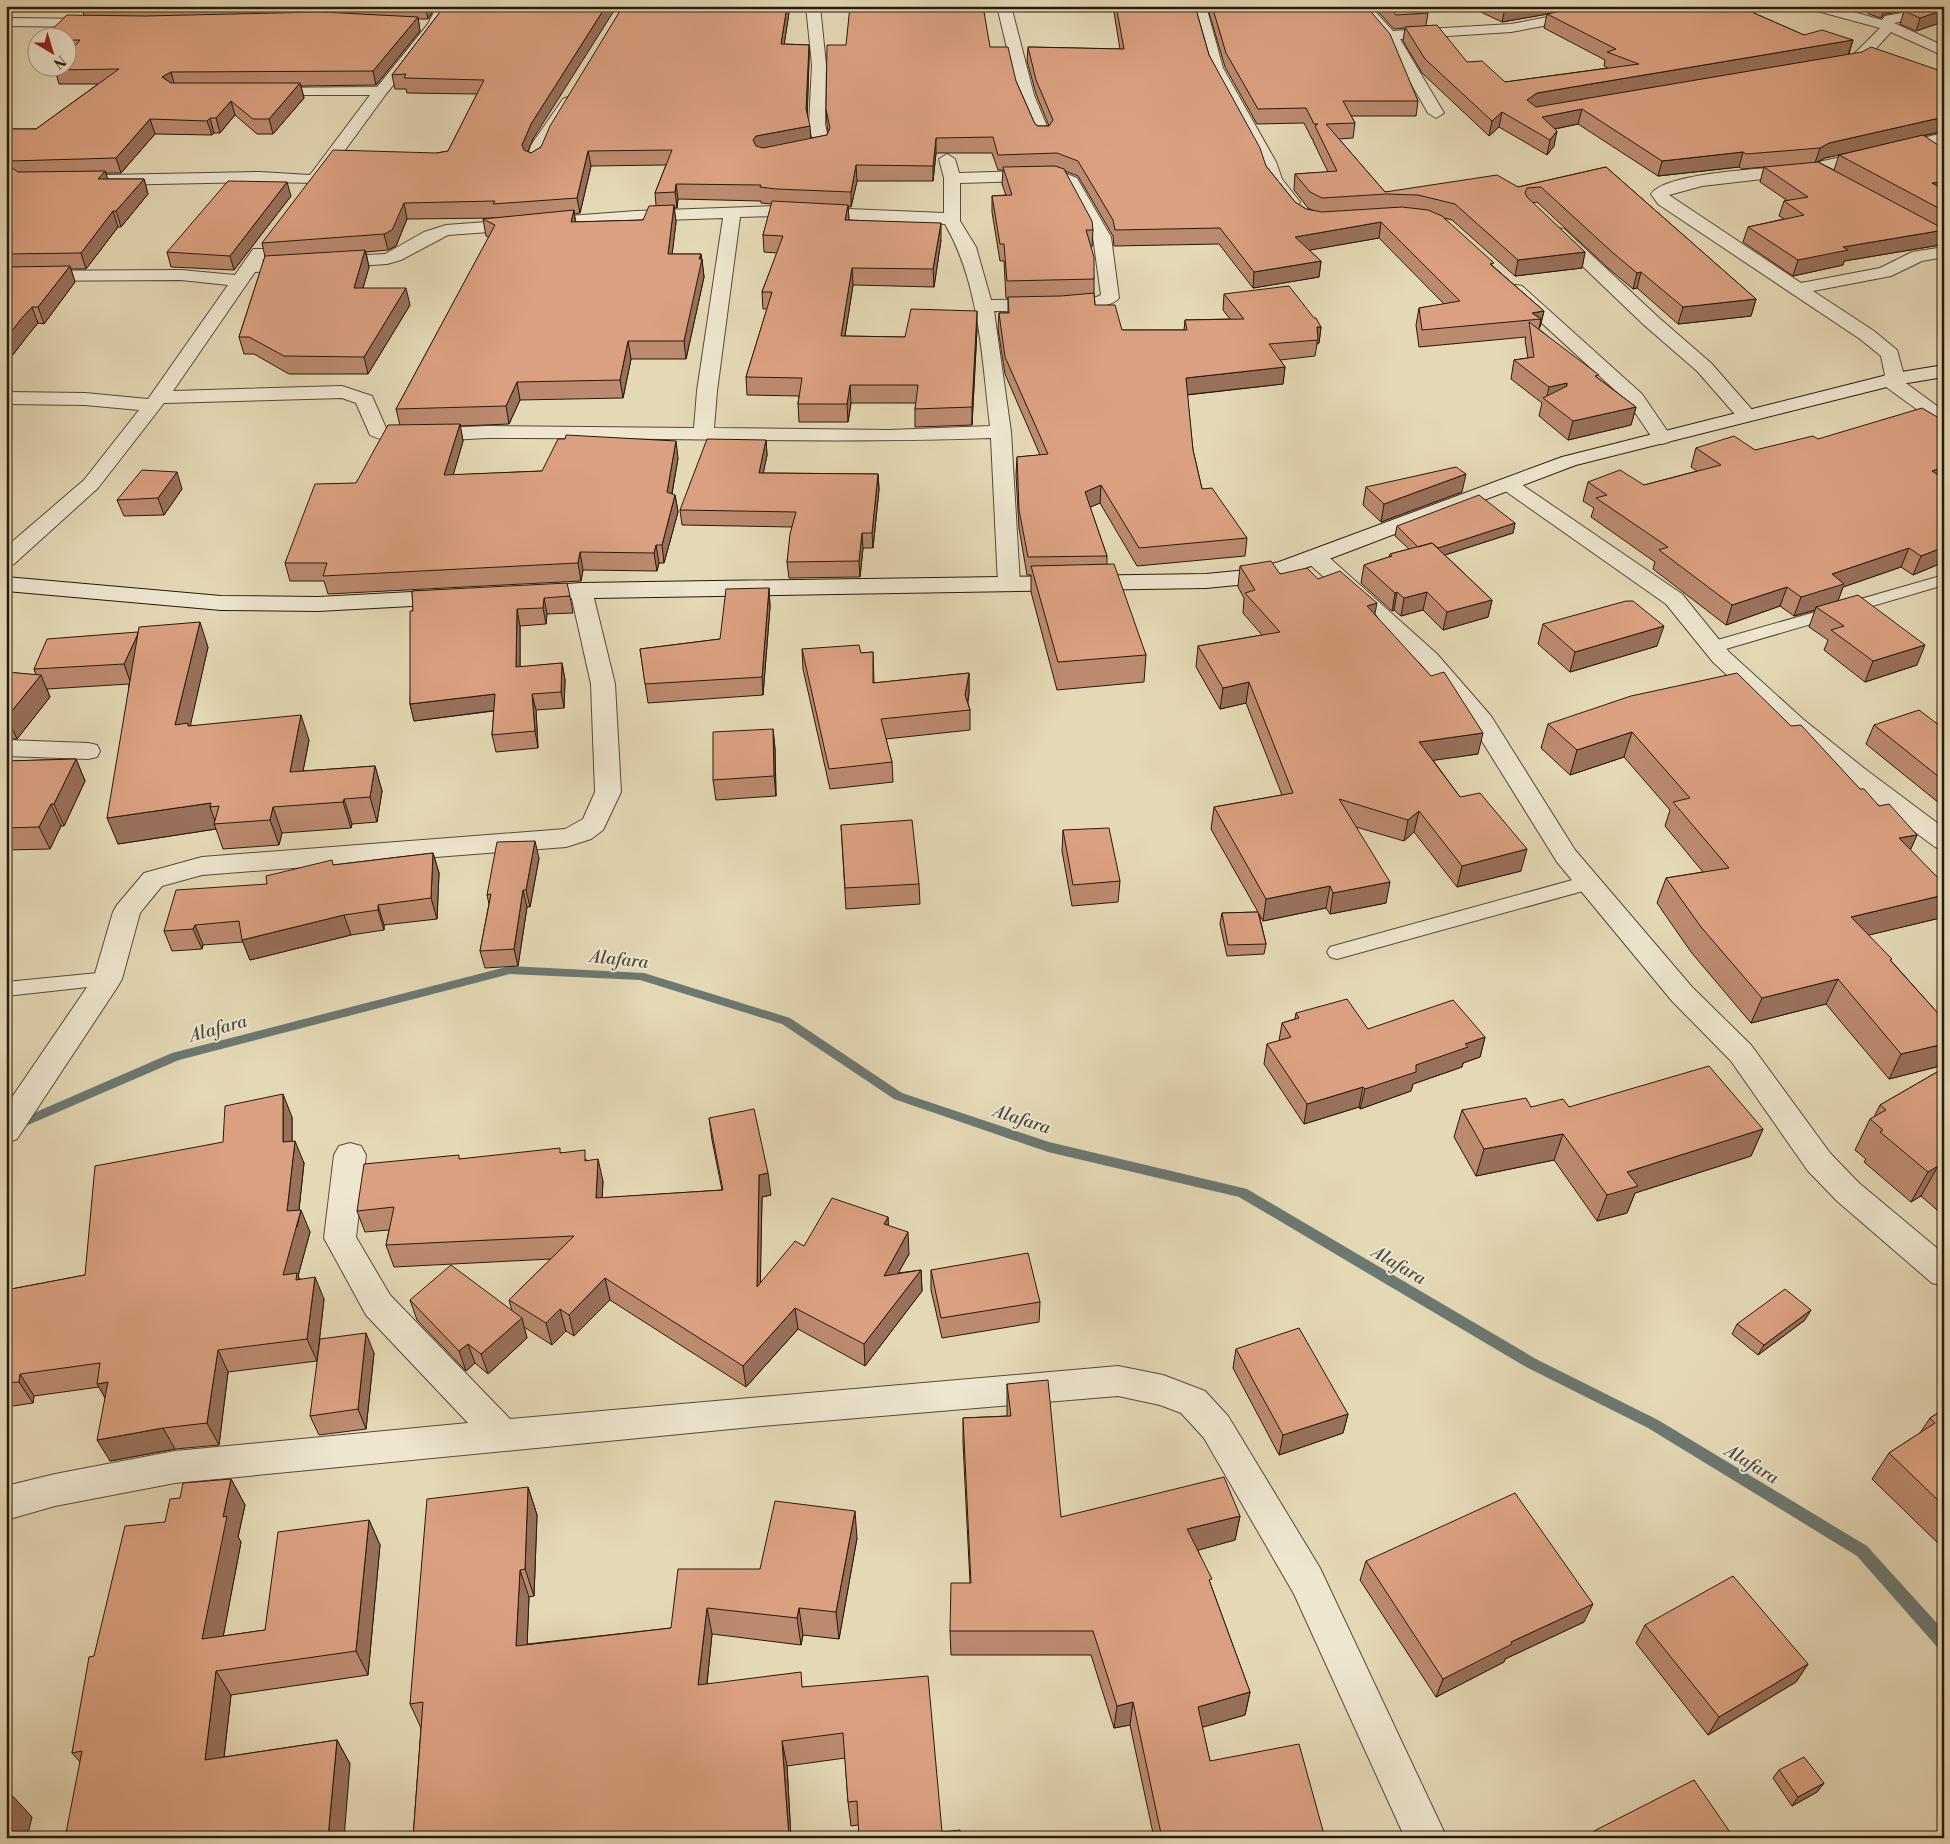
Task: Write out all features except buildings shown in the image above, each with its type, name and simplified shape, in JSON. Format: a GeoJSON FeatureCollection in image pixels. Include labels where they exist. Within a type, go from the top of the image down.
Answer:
{"type":"FeatureCollection","features":[{"type":"Feature","properties":{"kind":"street"},"geometry":{"type":"LineString","coordinates":[[303,196],[381,90],[434,25],[444,6]]}},
{"type":"Feature","properties":{"kind":"street"},"geometry":{"type":"LineString","coordinates":[[782,153],[810,149],[820,146],[822,143],[816,124],[819,65],[813,6]]}},
{"type":"Feature","properties":{"kind":"street"},"geometry":{"type":"LineString","coordinates":[[1004,6],[1026,95],[1043,136]]}},
{"type":"Feature","properties":{"kind":"street"},"geometry":{"type":"LineString","coordinates":[[1199,6],[1216,68],[1268,162],[1274,180],[1301,213]]}},
{"type":"Feature","properties":{"kind":"street"},"geometry":{"type":"LineString","coordinates":[[1361,6],[1389,35],[1413,68],[1436,113]]}},
{"type":"Feature","properties":{"kind":"street"},"geometry":{"type":"LineString","coordinates":[[1389,35],[1511,28],[1628,6]]}},
{"type":"Feature","properties":{"kind":"street"},"geometry":{"type":"LineString","coordinates":[[1815,6],[1889,26],[1944,52]]}},
{"type":"Feature","properties":{"kind":"street"},"geometry":{"type":"LineString","coordinates":[[1819,65],[1857,60],[1889,26],[1887,23],[1895,18],[1944,16]]}},
{"type":"Feature","properties":{"kind":"street"},"geometry":{"type":"LineString","coordinates":[[6,22],[110,23]]}},
{"type":"Feature","properties":{"kind":"street"},"geometry":{"type":"LineString","coordinates":[[415,24],[434,25]]}},
{"type":"Feature","properties":{"kind":"street"},"geometry":{"type":"LineString","coordinates":[[534,162],[539,145],[577,86]]}},
{"type":"Feature","properties":{"kind":"street"},"geometry":{"type":"LineString","coordinates":[[253,91],[381,90]]}},
{"type":"Feature","properties":{"kind":"street"},"geometry":{"type":"LineString","coordinates":[[1944,138],[1825,165],[1820,169],[1688,183],[1666,188],[1659,194],[1664,200],[1867,335],[1890,354],[1892,380],[1944,420]]}},
{"type":"Feature","properties":{"kind":"street"},"geometry":{"type":"LineString","coordinates":[[947,159],[952,178],[952,221],[967,247],[984,306],[1001,432],[1009,584]]}},
{"type":"Feature","properties":{"kind":"street"},"geometry":{"type":"LineString","coordinates":[[1820,169],[1822,174],[1856,193]]}},
{"type":"Feature","properties":{"kind":"street"},"geometry":{"type":"LineString","coordinates":[[89,180],[268,177],[315,180]]}},
{"type":"Feature","properties":{"kind":"street"},"geometry":{"type":"LineString","coordinates":[[952,178],[1064,177],[1070,181],[1102,237],[1110,298],[1094,304],[984,306]]}},
{"type":"Feature","properties":{"kind":"street"},"geometry":{"type":"LineString","coordinates":[[248,266],[387,259],[398,256],[433,234],[446,230],[636,216],[829,212],[942,218],[952,221]]}},
{"type":"Feature","properties":{"kind":"street"},"geometry":{"type":"LineString","coordinates":[[704,434],[707,391],[732,214]]}},
{"type":"Feature","properties":{"kind":"street"},"geometry":{"type":"LineString","coordinates":[[1543,220],[1704,367],[1747,416]]}},
{"type":"Feature","properties":{"kind":"street"},"geometry":{"type":"LineString","coordinates":[[6,559],[90,484],[156,401],[248,266],[266,243]]}},
{"type":"Feature","properties":{"kind":"street"},"geometry":{"type":"LineString","coordinates":[[1798,289],[1885,272],[1918,256],[1944,252]]}},
{"type":"Feature","properties":{"kind":"street"},"geometry":{"type":"LineString","coordinates":[[6,276],[181,276],[238,281]]}},
{"type":"Feature","properties":{"kind":"street"},"geometry":{"type":"LineString","coordinates":[[1504,279],[1634,398],[1662,438]]}},
{"type":"Feature","properties":{"kind":"street"},"geometry":{"type":"LineString","coordinates":[[513,594],[581,590],[1206,581],[1247,577],[1287,567],[1315,557],[1569,461],[1892,380],[1944,371]]}},
{"type":"Feature","properties":{"kind":"street"},"geometry":{"type":"LineString","coordinates":[[6,398],[156,401],[342,392],[365,400],[377,431],[386,436],[488,432],[889,436],[1001,432]]}},
{"type":"Feature","properties":{"kind":"street"},"geometry":{"type":"LineString","coordinates":[[1508,484],[1674,599],[1721,657],[1795,725],[1856,775],[1944,841]]}},
{"type":"Feature","properties":{"kind":"street"},"geometry":{"type":"LineString","coordinates":[[1315,557],[1429,659],[1482,721],[1566,856],[1682,994],[1741,1053],[1819,1162],[1848,1192],[1944,1273]]}},
{"type":"Feature","properties":{"kind":"street"},"geometry":{"type":"LineString","coordinates":[[6,584],[221,603],[318,604],[474,596]]}},
{"type":"Feature","properties":{"kind":"street"},"geometry":{"type":"LineString","coordinates":[[6,1131],[108,979],[127,912],[153,879],[202,866],[566,838],[582,833],[594,824],[608,792],[603,684],[581,590]]}},
{"type":"Feature","properties":{"kind":"street"},"geometry":{"type":"LineString","coordinates":[[6,748],[88,751]]}},
{"type":"Feature","properties":{"kind":"street"},"geometry":{"type":"LineString","coordinates":[[350,1155],[340,1238],[378,1305],[503,1436]]}},
{"type":"Feature","properties":{"kind":"street"},"geometry":{"type":"LineString","coordinates":[[6,1503],[54,1490],[175,1467],[1118,1381],[1163,1390],[1193,1402],[1216,1426],[1307,1581],[1426,1838]]}},
{"type":"Feature","properties":{"kind":"lane"},"geometry":{"type":"LineString","coordinates":[[1713,647],[1944,580]]}},
{"type":"Feature","properties":{"kind":"lane"},"geometry":{"type":"LineString","coordinates":[[1337,952],[1587,883]]}},
{"type":"Feature","properties":{"kind":"lane"},"geometry":{"type":"LineString","coordinates":[[6,989],[108,979]]}},
{"type":"Feature","properties":{"kind":"waterway","name":"Alafara"},"geometry":{"type":"LineString","coordinates":[[17,1125],[176,1056],[510,970],[640,976],[786,1021],[898,1096],[1048,1147],[1242,1193],[1531,1363],[1653,1424],[1862,1551],[1944,1643]]}}]}
